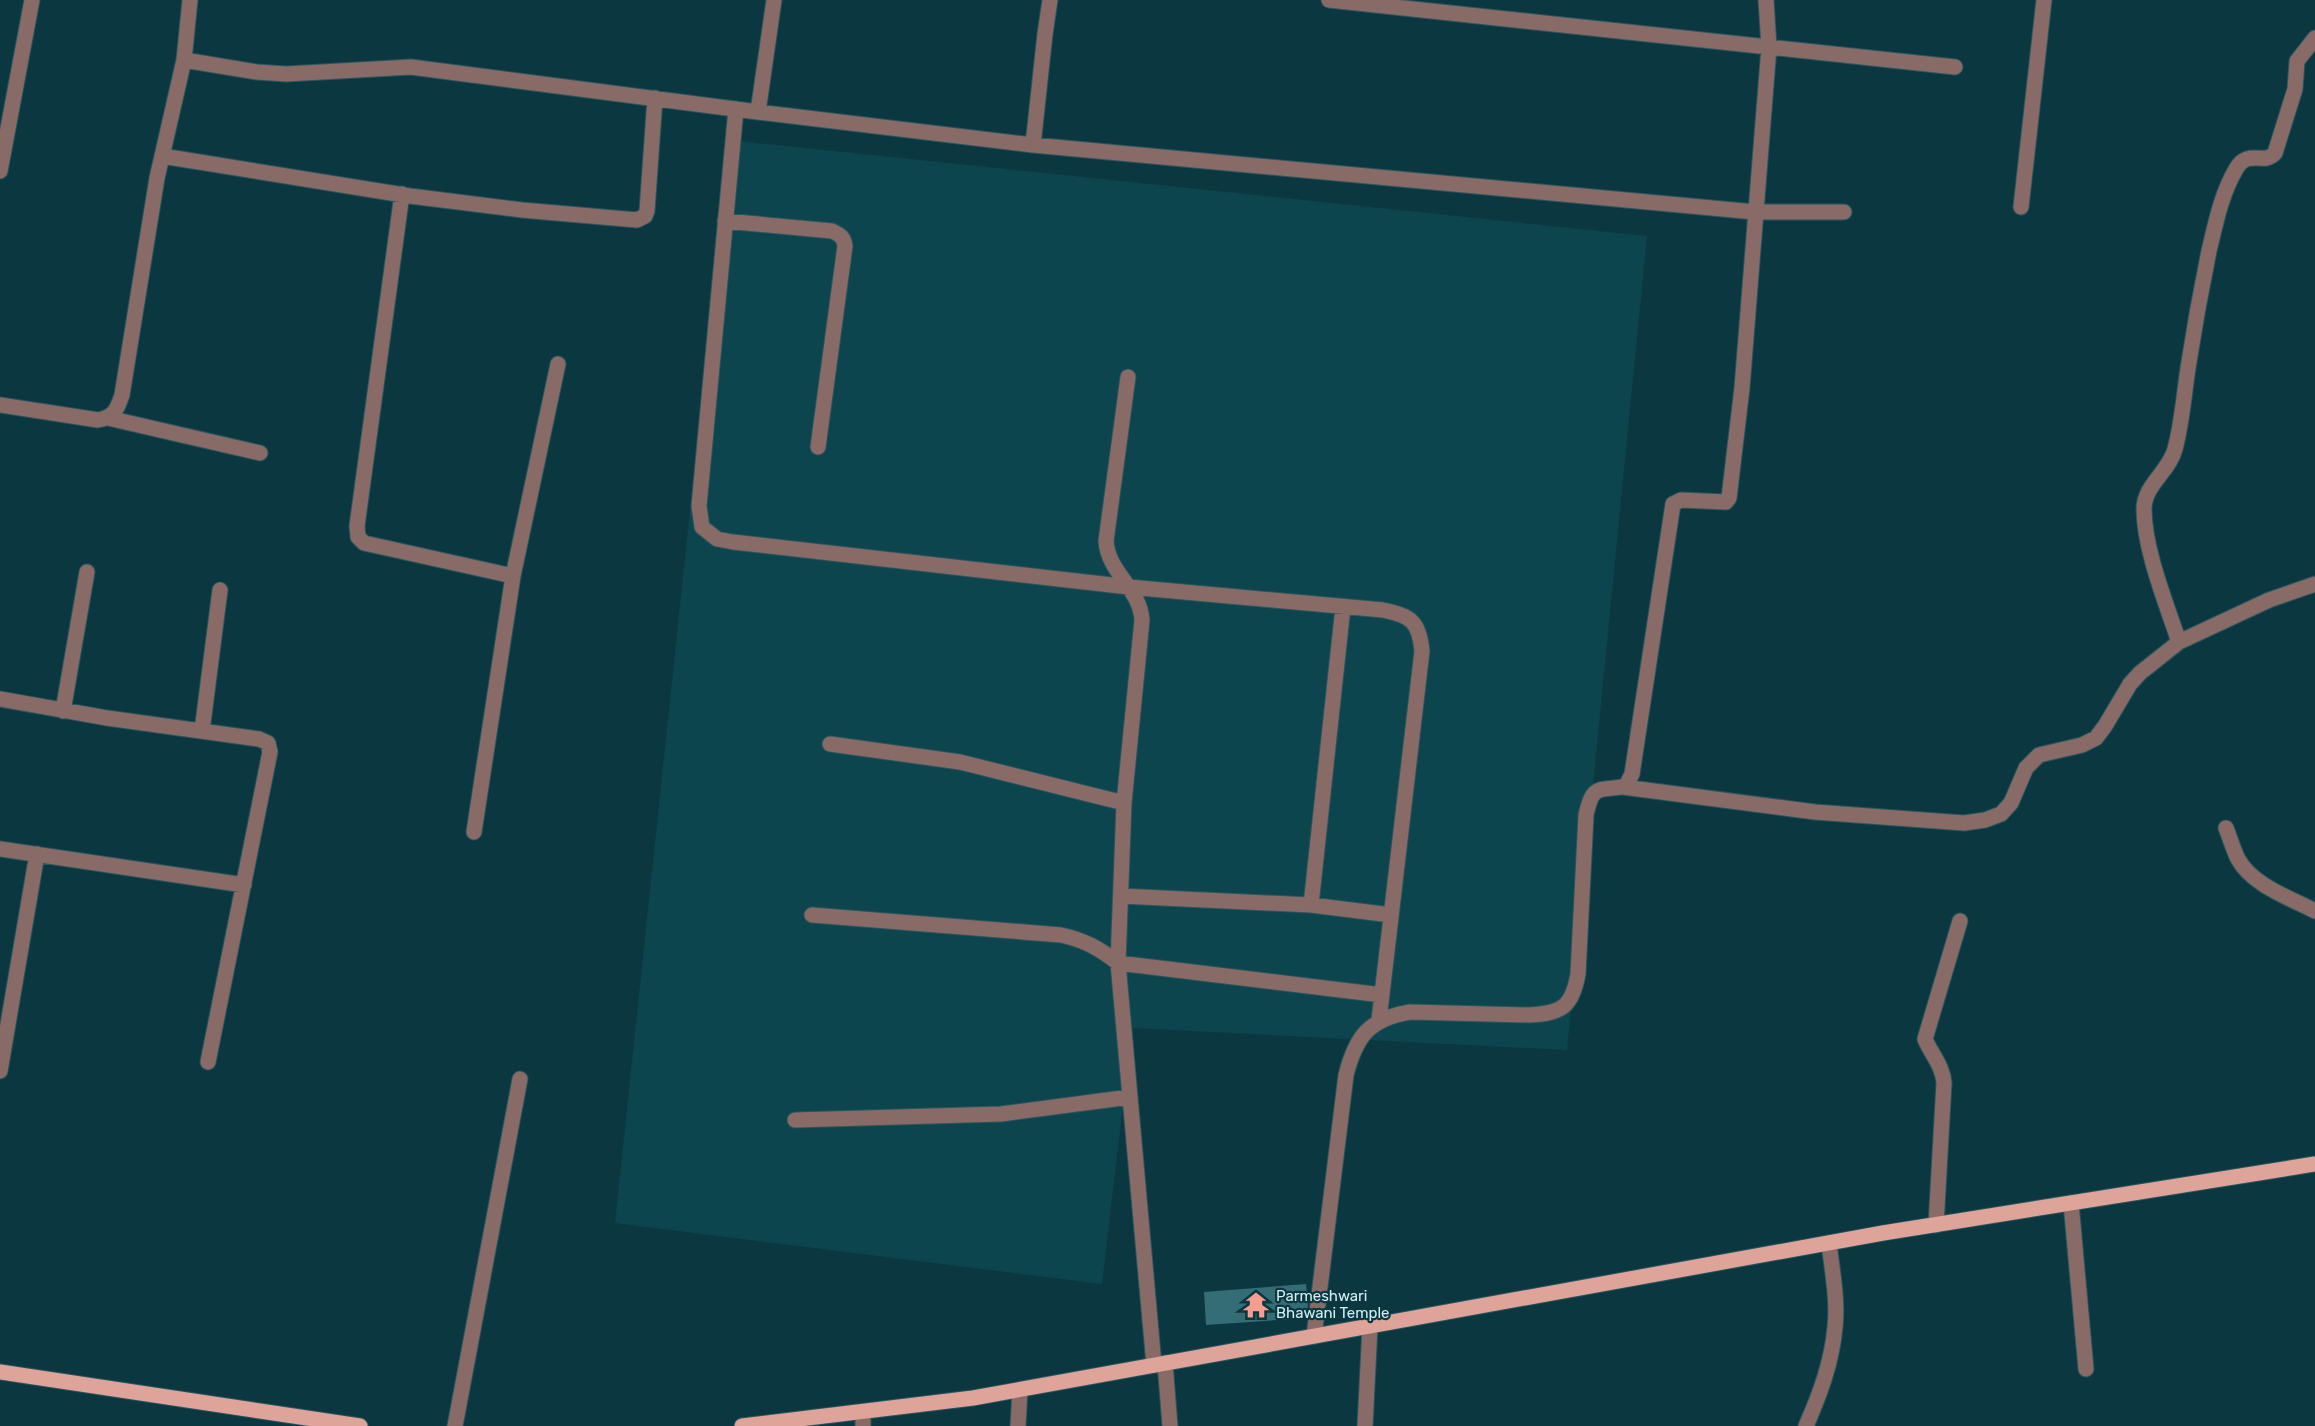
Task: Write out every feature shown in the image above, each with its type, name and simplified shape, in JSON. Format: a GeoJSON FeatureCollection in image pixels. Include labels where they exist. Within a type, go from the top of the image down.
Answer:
{"type":"FeatureCollection","features":[{"type":"Feature","properties":{"kind":"main road"},"geometry":{"type":"LineString","coordinates":[[742,1426],[863,1419],[1829,1243],[2315,1164]]}},
{"type":"Feature","properties":{"kind":"main road"},"geometry":{"type":"LineString","coordinates":[[0,1373],[360,1426]]}},
{"type":"Feature","properties":{"kind":"street"},"geometry":{"type":"LineString","coordinates":[[0,171],[32,0]]}},
{"type":"Feature","properties":{"kind":"street"},"geometry":{"type":"LineString","coordinates":[[108,418],[117,411],[122,394],[162,156],[184,60],[190,0]]}},
{"type":"Feature","properties":{"kind":"street"},"geometry":{"type":"LineString","coordinates":[[758,112],[774,0]]}},
{"type":"Feature","properties":{"kind":"street"},"geometry":{"type":"LineString","coordinates":[[1033,145],[1050,0]]}},
{"type":"Feature","properties":{"kind":"street"},"geometry":{"type":"LineString","coordinates":[[1329,0],[1955,67]]}},
{"type":"Feature","properties":{"kind":"street"},"geometry":{"type":"LineString","coordinates":[[1623,787],[1629,784],[1632,774],[1673,504],[1681,500],[1726,502],[1730,498],[1742,388],[1769,47],[1766,0]]}},
{"type":"Feature","properties":{"kind":"street"},"geometry":{"type":"LineString","coordinates":[[2021,207],[2044,0]]}},
{"type":"Feature","properties":{"kind":"street"},"geometry":{"type":"LineString","coordinates":[[2179,642],[2153,563],[2144,511],[2146,496],[2174,455],[2196,314],[2220,204],[2242,161],[2248,157],[2267,158],[2275,153],[2295,89],[2297,61],[2315,38]]}},
{"type":"Feature","properties":{"kind":"street"},"geometry":{"type":"LineString","coordinates":[[184,60],[258,72],[286,74],[411,67],[736,110],[1033,145],[1755,212],[1845,212]]}},
{"type":"Feature","properties":{"kind":"street"},"geometry":{"type":"LineString","coordinates":[[162,156],[402,194],[522,210],[628,220],[642,218],[647,211],[655,98]]}},
{"type":"Feature","properties":{"kind":"street"},"geometry":{"type":"LineString","coordinates":[[736,110],[699,506],[702,527],[717,539],[733,542],[1129,587],[1343,607],[1402,614],[1414,622],[1420,634],[1422,651],[1379,1020]]}},
{"type":"Feature","properties":{"kind":"street"},"geometry":{"type":"LineString","coordinates":[[402,194],[357,526],[358,537],[364,543],[513,576]]}},
{"type":"Feature","properties":{"kind":"street"},"geometry":{"type":"LineString","coordinates":[[725,221],[832,231],[844,241],[846,246],[818,447]]}},
{"type":"Feature","properties":{"kind":"street"},"geometry":{"type":"LineString","coordinates":[[474,832],[513,576],[558,364]]}},
{"type":"Feature","properties":{"kind":"street"},"geometry":{"type":"LineString","coordinates":[[1128,377],[1106,541],[1109,559],[1140,604],[1142,630],[1124,803],[1118,963],[1159,1364],[1170,1426]]}},
{"type":"Feature","properties":{"kind":"street"},"geometry":{"type":"LineString","coordinates":[[0,405],[80,418],[98,420],[108,418],[260,453]]}},
{"type":"Feature","properties":{"kind":"street"},"geometry":{"type":"LineString","coordinates":[[63,711],[87,572]]}},
{"type":"Feature","properties":{"kind":"street"},"geometry":{"type":"LineString","coordinates":[[1314,1336],[1346,1075],[1352,1051],[1363,1033],[1379,1020],[1393,1015],[1410,1012],[1530,1016],[1560,1011],[1568,1003],[1575,990],[1578,974],[1586,815],[1593,793],[1599,789],[1623,787],[1815,812],[1964,823],[1985,820],[2001,813],[2012,803],[2026,768],[2039,755],[2082,745],[2096,738],[2135,679],[2179,642],[2269,600],[2315,584]]}},
{"type":"Feature","properties":{"kind":"street"},"geometry":{"type":"LineString","coordinates":[[202,732],[220,590]]}},
{"type":"Feature","properties":{"kind":"street"},"geometry":{"type":"LineString","coordinates":[[1311,905],[1343,607]]}},
{"type":"Feature","properties":{"kind":"street"},"geometry":{"type":"LineString","coordinates":[[0,699],[63,711],[265,740],[270,747],[208,1062]]}},
{"type":"Feature","properties":{"kind":"street"},"geometry":{"type":"LineString","coordinates":[[830,744],[960,762],[1124,803]]}},
{"type":"Feature","properties":{"kind":"street"},"geometry":{"type":"LineString","coordinates":[[2226,828],[2238,860],[2248,872],[2262,883],[2315,911]]}},
{"type":"Feature","properties":{"kind":"street"},"geometry":{"type":"LineString","coordinates":[[0,849],[244,885]]}},
{"type":"Feature","properties":{"kind":"street"},"geometry":{"type":"LineString","coordinates":[[0,1071],[37,855]]}},
{"type":"Feature","properties":{"kind":"street"},"geometry":{"type":"LineString","coordinates":[[1121,896],[1311,905],[1391,915]]}},
{"type":"Feature","properties":{"kind":"street"},"geometry":{"type":"LineString","coordinates":[[812,915],[1061,935],[1082,939],[1098,947],[1118,963],[1382,995]]}},
{"type":"Feature","properties":{"kind":"street"},"geometry":{"type":"LineString","coordinates":[[1936,1225],[1944,1083],[1943,1073],[1930,1052],[1925,1038],[1960,921]]}},
{"type":"Feature","properties":{"kind":"street"},"geometry":{"type":"LineString","coordinates":[[455,1426],[520,1079]]}},
{"type":"Feature","properties":{"kind":"street"},"geometry":{"type":"LineString","coordinates":[[795,1120],[1001,1114],[1130,1097]]}},
{"type":"Feature","properties":{"kind":"street"},"geometry":{"type":"LineString","coordinates":[[2071,1203],[2086,1369]]}},
{"type":"Feature","properties":{"kind":"street"},"geometry":{"type":"LineString","coordinates":[[1806,1426],[1819,1395],[1831,1355],[1836,1325],[1829,1243]]}},
{"type":"Feature","properties":{"kind":"street"},"geometry":{"type":"LineString","coordinates":[[1365,1426],[1370,1326]]}},
{"type":"Feature","properties":{"kind":"street"},"geometry":{"type":"LineString","coordinates":[[1018,1426],[1020,1389]]}},
{"type":"Feature","properties":{"kind":"shaded area"},"geometry":{"type":"Polygon","coordinates":[[[729,140],[1647,236],[1567,1050],[1132,1028],[1102,1284],[615,1223],[729,140]]]}},
{"type":"Feature","properties":{"kind":"building","name":"Parmeshwari Bhawani Temple"},"geometry":{"type":"Polygon","coordinates":[[[1306,1284],[1308,1305],[1306,1318],[1206,1325],[1204,1292],[1306,1284]]]}},
{"type":"Feature","properties":{"kind":"place","name":"Parmeshwari Bhawani Temple"},"geometry":{"type":"Point","coordinates":[1256,1305]}}]}
